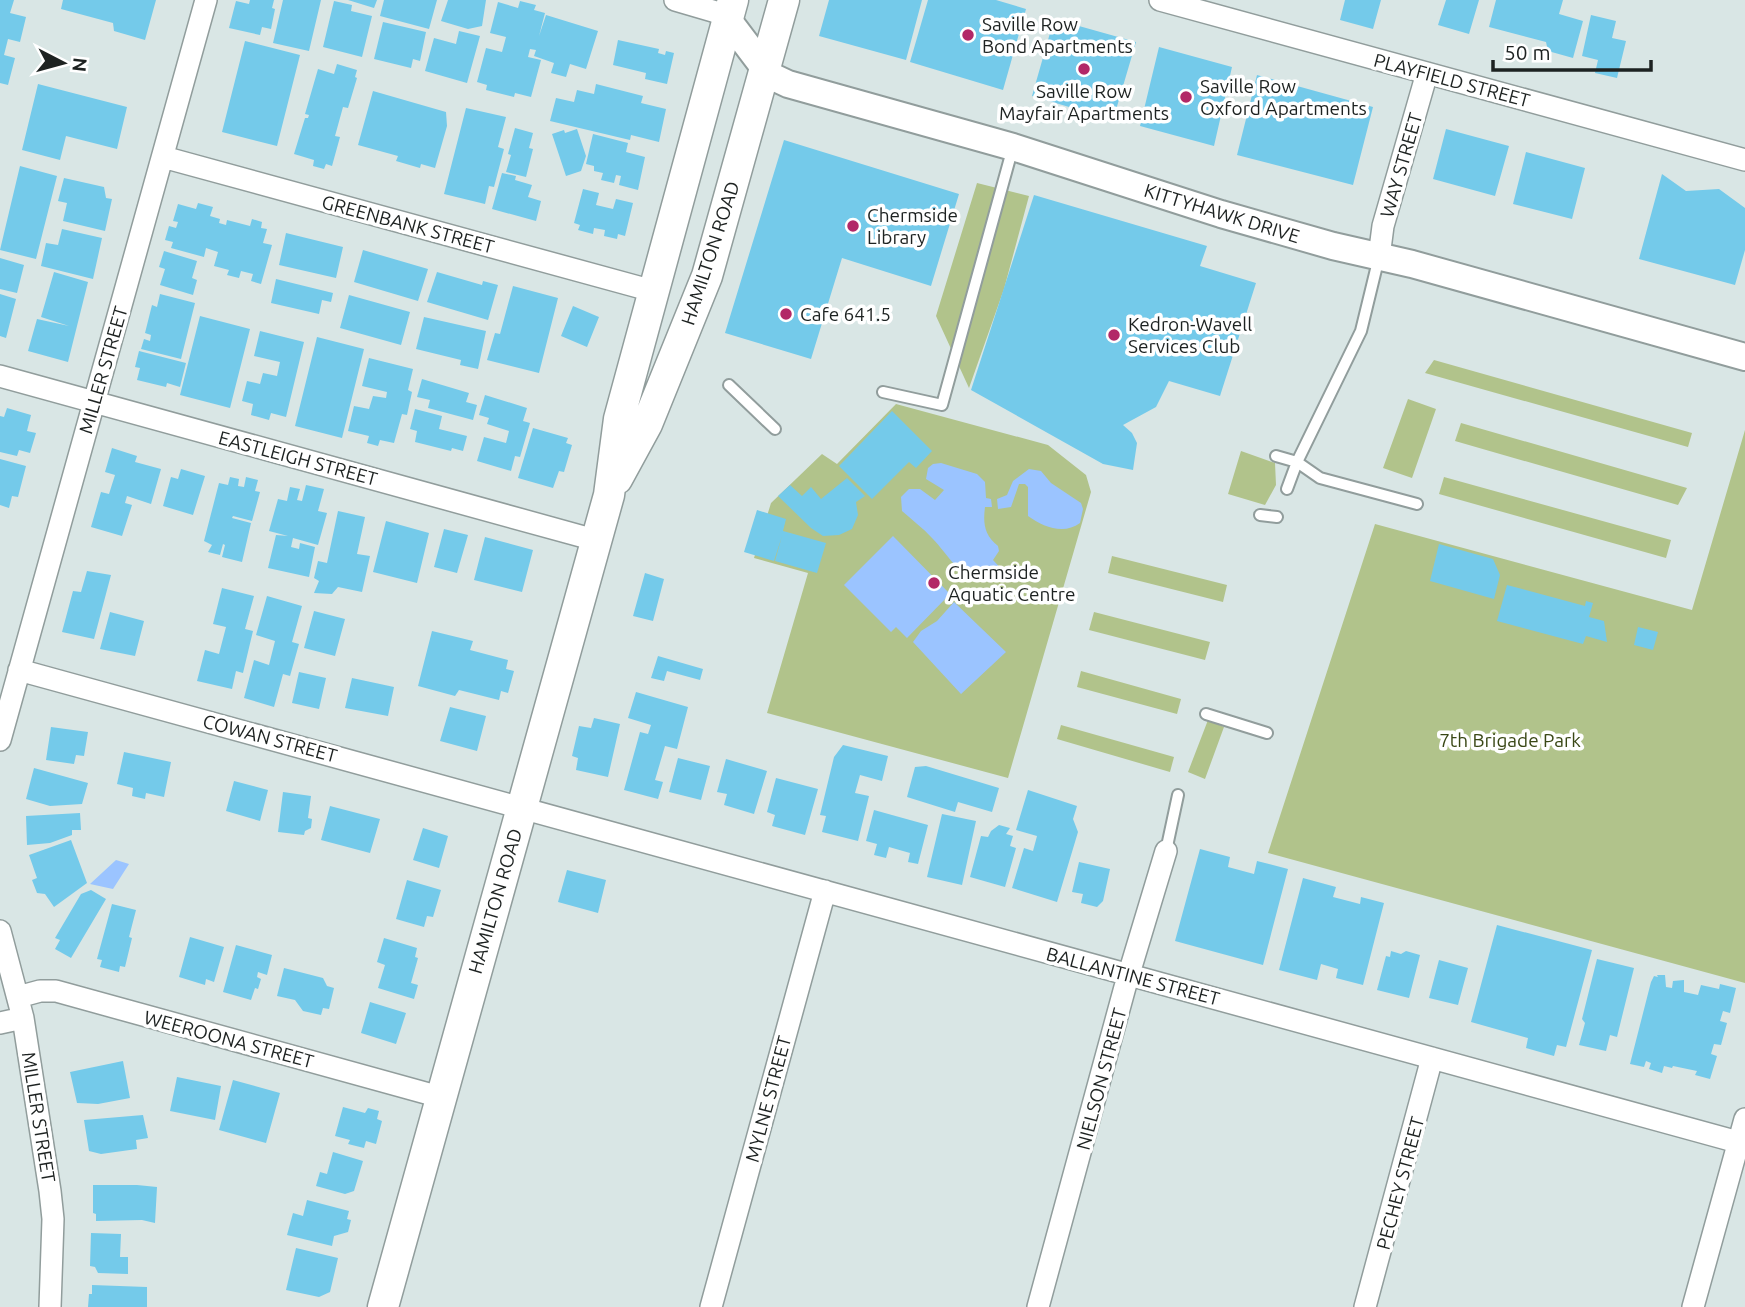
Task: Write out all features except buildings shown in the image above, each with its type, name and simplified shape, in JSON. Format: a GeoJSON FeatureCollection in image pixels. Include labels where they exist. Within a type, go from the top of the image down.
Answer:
{"type":"FeatureCollection","features":[{"type":"Feature","properties":{"kind":"main road","name":"HAMILTON ROAD"},"geometry":{"type":"LineString","coordinates":[[609,495],[647,424],[707,276],[784,0]]}},
{"type":"Feature","properties":{"kind":"main road","name":"HAMILTON ROAD"},"geometry":{"type":"LineString","coordinates":[[383,1307],[609,495],[619,419],[731,10]]}},
{"type":"Feature","properties":{"kind":"street","name":"MILLER STREET"},"geometry":{"type":"LineString","coordinates":[[0,740],[206,0]]}},
{"type":"Feature","properties":{"kind":"street"},"geometry":{"type":"LineString","coordinates":[[675,0],[716,12],[731,10]]}},
{"type":"Feature","properties":{"kind":"street","name":"PLAYFIELD STREET"},"geometry":{"type":"LineString","coordinates":[[1160,0],[1745,160]]}},
{"type":"Feature","properties":{"kind":"street","name":"KITTYHAWK DRIVE"},"geometry":{"type":"LineString","coordinates":[[731,10],[765,69],[771,76],[789,84],[1013,147],[1173,200],[1333,246],[1745,357]]}},
{"type":"Feature","properties":{"kind":"street","name":"WAY STREET"},"geometry":{"type":"LineString","coordinates":[[1379,257],[1383,226],[1427,73]]}},
{"type":"Feature","properties":{"kind":"street","name":"GREENBANK STREET"},"geometry":{"type":"LineString","coordinates":[[163,158],[653,291]]}},
{"type":"Feature","properties":{"kind":"street","name":"EASTLEIGH STREET"},"geometry":{"type":"LineString","coordinates":[[0,376],[595,540]]}},
{"type":"Feature","properties":{"kind":"street","name":"COWAN STREET"},"geometry":{"type":"LineString","coordinates":[[19,670],[521,808]]}},
{"type":"Feature","properties":{"kind":"street","name":"BALLANTINE STREET"},"geometry":{"type":"LineString","coordinates":[[521,808],[1741,1143]]}},
{"type":"Feature","properties":{"kind":"street","name":"NIELSON STREET"},"geometry":{"type":"LineString","coordinates":[[1038,1307],[1166,851]]}},
{"type":"Feature","properties":{"kind":"street","name":"MYLNE STREET"},"geometry":{"type":"LineString","coordinates":[[711,1307],[825,891]]}},
{"type":"Feature","properties":{"kind":"street","name":"MILLER STREET"},"geometry":{"type":"LineString","coordinates":[[0,931],[23,1018],[53,1219],[50,1307]]}},
{"type":"Feature","properties":{"kind":"street","name":"WEEROONA STREET"},"geometry":{"type":"LineString","coordinates":[[18,997],[40,991],[56,991],[440,1097]]}},
{"type":"Feature","properties":{"kind":"street"},"geometry":{"type":"LineString","coordinates":[[0,1023],[23,1018]]}},
{"type":"Feature","properties":{"kind":"street","name":"PECHEY STREET"},"geometry":{"type":"LineString","coordinates":[[1365,1307],[1432,1058]]}},
{"type":"Feature","properties":{"kind":"street"},"geometry":{"type":"LineString","coordinates":[[1693,1307],[1741,1143],[1745,1119]]}},
{"type":"Feature","properties":{"kind":"lane"},"geometry":{"type":"LineString","coordinates":[[883,392],[942,405],[1013,147]]}},
{"type":"Feature","properties":{"kind":"lane"},"geometry":{"type":"LineString","coordinates":[[1287,489],[1297,462],[1362,331],[1379,257]]}},
{"type":"Feature","properties":{"kind":"lane"},"geometry":{"type":"LineString","coordinates":[[729,385],[775,429]]}},
{"type":"Feature","properties":{"kind":"lane"},"geometry":{"type":"LineString","coordinates":[[1276,456],[1297,462],[1321,478],[1417,504]]}},
{"type":"Feature","properties":{"kind":"lane"},"geometry":{"type":"LineString","coordinates":[[1260,515],[1277,517]]}},
{"type":"Feature","properties":{"kind":"lane"},"geometry":{"type":"LineString","coordinates":[[1206,714],[1267,733]]}},
{"type":"Feature","properties":{"kind":"lane"},"geometry":{"type":"LineString","coordinates":[[1166,851],[1178,795]]}},
{"type":"Feature","properties":{"kind":"green space"},"geometry":{"type":"Polygon","coordinates":[[[977,183],[1029,196],[1004,289],[969,388],[936,316],[977,183]]]}},
{"type":"Feature","properties":{"kind":"green space"},"geometry":{"type":"Polygon","coordinates":[[[1434,360],[1692,433],[1688,447],[1425,373],[1434,360]]]}},
{"type":"Feature","properties":{"kind":"green space"},"geometry":{"type":"Polygon","coordinates":[[[1408,399],[1436,409],[1412,478],[1383,468],[1408,399]]]}},
{"type":"Feature","properties":{"kind":"green space","name":"Chermside Aquatic Centre"},"geometry":{"type":"Polygon","coordinates":[[[896,404],[1048,445],[1086,475],[1091,492],[1008,778],[767,713],[808,573],[754,558],[771,503],[822,454],[837,464],[896,404]]]}},
{"type":"Feature","properties":{"kind":"green space"},"geometry":{"type":"Polygon","coordinates":[[[1461,423],[1687,488],[1678,505],[1455,441],[1461,423]]]}},
{"type":"Feature","properties":{"kind":"green space","name":"7th Brigade Park"},"geometry":{"type":"Polygon","coordinates":[[[1745,430],[1745,983],[1268,853],[1375,524],[1692,610],[1745,430]]]}},
{"type":"Feature","properties":{"kind":"green space"},"geometry":{"type":"Polygon","coordinates":[[[1241,451],[1275,463],[1276,485],[1265,505],[1228,494],[1241,451]]]}},
{"type":"Feature","properties":{"kind":"green space"},"geometry":{"type":"Polygon","coordinates":[[[1444,477],[1671,540],[1666,558],[1439,494],[1444,477]]]}},
{"type":"Feature","properties":{"kind":"green space"},"geometry":{"type":"Polygon","coordinates":[[[1112,556],[1227,585],[1223,602],[1108,573],[1112,556]]]}},
{"type":"Feature","properties":{"kind":"green space"},"geometry":{"type":"Polygon","coordinates":[[[1094,612],[1210,642],[1205,660],[1089,630],[1094,612]]]}},
{"type":"Feature","properties":{"kind":"green space"},"geometry":{"type":"Polygon","coordinates":[[[1081,671],[1181,699],[1177,714],[1077,687],[1081,671]]]}},
{"type":"Feature","properties":{"kind":"green space"},"geometry":{"type":"Polygon","coordinates":[[[1208,720],[1224,727],[1205,779],[1188,772],[1208,720]]]}},
{"type":"Feature","properties":{"kind":"green space"},"geometry":{"type":"Polygon","coordinates":[[[1061,725],[1174,757],[1170,772],[1057,739],[1061,725]]]}},
{"type":"Feature","properties":{"kind":"water"},"geometry":{"type":"Polygon","coordinates":[[[941,463],[977,474],[985,482],[986,498],[991,499],[992,507],[985,507],[985,523],[987,533],[998,546],[999,551],[993,560],[1006,574],[1002,579],[987,572],[983,577],[974,576],[960,569],[929,534],[902,511],[901,497],[909,489],[920,489],[935,500],[944,490],[926,479],[928,468],[941,463]]]}},
{"type":"Feature","properties":{"kind":"water"},"geometry":{"type":"Polygon","coordinates":[[[1029,469],[1041,471],[1051,483],[1081,503],[1083,509],[1080,523],[1074,527],[1060,529],[1028,516],[1028,487],[1025,484],[1019,484],[1011,507],[998,509],[997,499],[1007,495],[1013,481],[1029,469]]]}},
{"type":"Feature","properties":{"kind":"water"},"geometry":{"type":"Polygon","coordinates":[[[893,536],[950,594],[907,638],[896,627],[891,632],[844,585],[893,536]]]}},
{"type":"Feature","properties":{"kind":"water"},"geometry":{"type":"Polygon","coordinates":[[[954,602],[1006,652],[961,694],[913,642],[921,631],[937,621],[954,602]]]}},
{"type":"Feature","properties":{"kind":"water"},"geometry":{"type":"Polygon","coordinates":[[[116,860],[129,864],[113,889],[90,884],[116,860]]]}},
{"type":"Feature","properties":{"kind":"place","name":"Saville Row Bond Apartments"},"geometry":{"type":"Point","coordinates":[968,35]}},
{"type":"Feature","properties":{"kind":"place","name":"Saville Row Mayfair Apartments"},"geometry":{"type":"Point","coordinates":[1084,69]}},
{"type":"Feature","properties":{"kind":"place","name":"Saville Row Oxford Apartments"},"geometry":{"type":"Point","coordinates":[1186,97]}},
{"type":"Feature","properties":{"kind":"place","name":"Chermside Library"},"geometry":{"type":"Point","coordinates":[853,226]}},
{"type":"Feature","properties":{"kind":"place","name":"Cafe 641.5"},"geometry":{"type":"Point","coordinates":[786,314]}},
{"type":"Feature","properties":{"kind":"place","name":"Kedron-Wavell Services Club"},"geometry":{"type":"Point","coordinates":[1114,335]}},
{"type":"Feature","properties":{"kind":"place","name":"Chermside Aquatic Centre"},"geometry":{"type":"Point","coordinates":[934,583]}}]}
